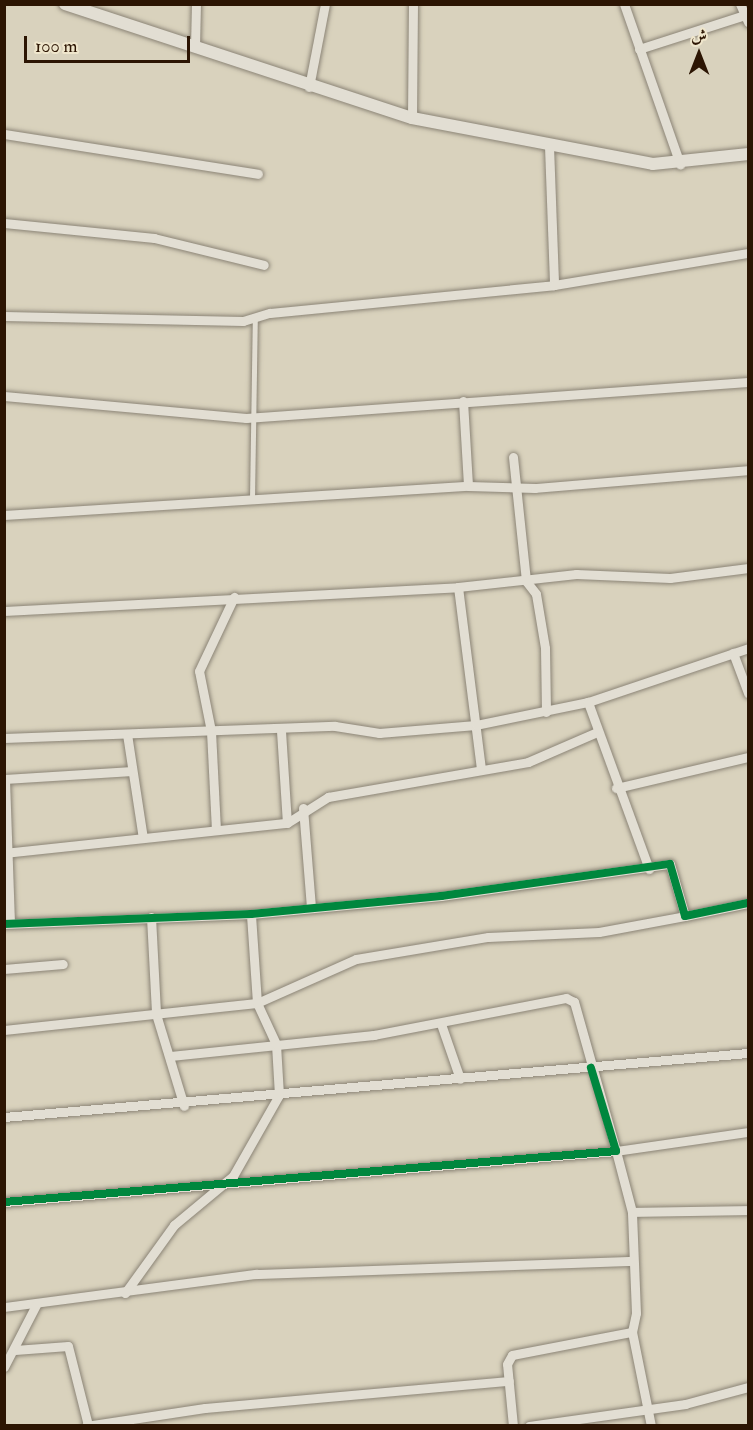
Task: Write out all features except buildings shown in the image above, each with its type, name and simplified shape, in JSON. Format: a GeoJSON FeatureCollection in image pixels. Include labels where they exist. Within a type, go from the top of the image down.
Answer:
{"type":"FeatureCollection","features":[{"type":"Feature","properties":{"kind":"street"},"geometry":{"type":"LineString","coordinates":[[65,4],[309,87],[412,118],[549,146],[680,164],[748,154]]}},
{"type":"Feature","properties":{"kind":"street"},"geometry":{"type":"LineString","coordinates":[[195,47],[196,4]]}},
{"type":"Feature","properties":{"kind":"street"},"geometry":{"type":"LineString","coordinates":[[309,87],[325,4]]}},
{"type":"Feature","properties":{"kind":"street"},"geometry":{"type":"LineString","coordinates":[[412,118],[413,4]]}},
{"type":"Feature","properties":{"kind":"street"},"geometry":{"type":"LineString","coordinates":[[624,4],[680,164]]}},
{"type":"Feature","properties":{"kind":"street"},"geometry":{"type":"LineString","coordinates":[[639,49],[747,17],[740,4]]}},
{"type":"Feature","properties":{"kind":"street"},"geometry":{"type":"LineString","coordinates":[[4,134],[258,174]]}},
{"type":"Feature","properties":{"kind":"street"},"geometry":{"type":"LineString","coordinates":[[549,146],[554,285]]}},
{"type":"Feature","properties":{"kind":"street"},"geometry":{"type":"LineString","coordinates":[[4,223],[154,238],[264,264]]}},
{"type":"Feature","properties":{"kind":"street"},"geometry":{"type":"LineString","coordinates":[[4,316],[232,321],[255,316],[554,285],[748,253]]}},
{"type":"Feature","properties":{"kind":"street"},"geometry":{"type":"LineString","coordinates":[[4,396],[252,418],[748,382]]}},
{"type":"Feature","properties":{"kind":"street"},"geometry":{"type":"LineString","coordinates":[[463,401],[468,486]]}},
{"type":"Feature","properties":{"kind":"street"},"geometry":{"type":"LineString","coordinates":[[513,457],[519,489],[526,581],[536,594],[545,648],[546,712]]}},
{"type":"Feature","properties":{"kind":"street"},"geometry":{"type":"LineString","coordinates":[[4,516],[468,486],[519,489],[748,470]]}},
{"type":"Feature","properties":{"kind":"street"},"geometry":{"type":"LineString","coordinates":[[4,611],[234,597],[458,587],[576,574],[670,578],[748,568]]}},
{"type":"Feature","properties":{"kind":"street"},"geometry":{"type":"LineString","coordinates":[[458,587],[481,770]]}},
{"type":"Feature","properties":{"kind":"street"},"geometry":{"type":"LineString","coordinates":[[216,830],[211,731],[199,671],[234,597]]}},
{"type":"Feature","properties":{"kind":"street"},"geometry":{"type":"LineString","coordinates":[[4,738],[281,730],[335,726],[379,733],[476,725],[588,702],[748,648]]}},
{"type":"Feature","properties":{"kind":"street"},"geometry":{"type":"LineString","coordinates":[[733,653],[748,693]]}},
{"type":"Feature","properties":{"kind":"street"},"geometry":{"type":"LineString","coordinates":[[588,702],[616,788],[649,869]]}},
{"type":"Feature","properties":{"kind":"street"},"geometry":{"type":"LineString","coordinates":[[281,730],[287,823]]}},
{"type":"Feature","properties":{"kind":"street"},"geometry":{"type":"LineString","coordinates":[[6,853],[287,823],[303,808],[328,797],[528,762],[597,732]]}},
{"type":"Feature","properties":{"kind":"street"},"geometry":{"type":"LineString","coordinates":[[127,734],[143,838]]}},
{"type":"Feature","properties":{"kind":"street"},"geometry":{"type":"LineString","coordinates":[[616,788],[748,757]]}},
{"type":"Feature","properties":{"kind":"street"},"geometry":{"type":"LineString","coordinates":[[132,771],[8,776],[7,923],[251,914],[649,869],[670,864],[686,916]]}},
{"type":"Feature","properties":{"kind":"street"},"geometry":{"type":"LineString","coordinates":[[303,808],[311,908]]}},
{"type":"Feature","properties":{"kind":"street"},"geometry":{"type":"LineString","coordinates":[[4,1030],[257,1003],[356,960],[488,938],[599,932],[748,903]]}},
{"type":"Feature","properties":{"kind":"street"},"geometry":{"type":"LineString","coordinates":[[125,1293],[174,1226],[223,1187],[279,1095],[276,1044],[257,1003],[251,914]]}},
{"type":"Feature","properties":{"kind":"street"},"geometry":{"type":"LineString","coordinates":[[152,917],[156,1014],[184,1106]]}},
{"type":"Feature","properties":{"kind":"street"},"geometry":{"type":"LineString","coordinates":[[4,969],[63,964]]}},
{"type":"Feature","properties":{"kind":"street"},"geometry":{"type":"LineString","coordinates":[[170,1056],[441,1024],[566,998],[574,1002],[632,1212],[632,1262],[636,1313],[632,1332],[651,1425]]}},
{"type":"Feature","properties":{"kind":"street"},"geometry":{"type":"LineString","coordinates":[[441,1024],[460,1079]]}},
{"type":"Feature","properties":{"kind":"street"},"geometry":{"type":"LineString","coordinates":[[4,1117],[184,1106],[279,1095],[748,1053]]}},
{"type":"Feature","properties":{"kind":"street"},"geometry":{"type":"LineString","coordinates":[[4,1202],[223,1187],[616,1151],[748,1132]]}},
{"type":"Feature","properties":{"kind":"street"},"geometry":{"type":"LineString","coordinates":[[632,1212],[748,1210]]}},
{"type":"Feature","properties":{"kind":"street"},"geometry":{"type":"LineString","coordinates":[[4,1307],[125,1293],[256,1274],[632,1262]]}},
{"type":"Feature","properties":{"kind":"street"},"geometry":{"type":"LineString","coordinates":[[4,1366],[15,1350],[37,1303]]}},
{"type":"Feature","properties":{"kind":"street"},"geometry":{"type":"LineString","coordinates":[[513,1425],[507,1364],[523,1349],[632,1332]]}},
{"type":"Feature","properties":{"kind":"street"},"geometry":{"type":"LineString","coordinates":[[15,1350],[68,1346],[87,1425],[509,1381]]}},
{"type":"Feature","properties":{"kind":"street"},"geometry":{"type":"LineString","coordinates":[[529,1425],[649,1410],[748,1387]]}},
{"type":"Feature","properties":{"kind":"lane"},"geometry":{"type":"LineString","coordinates":[[252,500],[255,316]]}},
{"type":"Feature","properties":{"kind":"cycle path"},"geometry":{"type":"LineString","coordinates":[[4,924],[251,914],[441,896],[670,864],[685,916],[748,903]]}},
{"type":"Feature","properties":{"kind":"cycle path"},"geometry":{"type":"LineString","coordinates":[[4,1202],[616,1151],[591,1068]]}}]}
